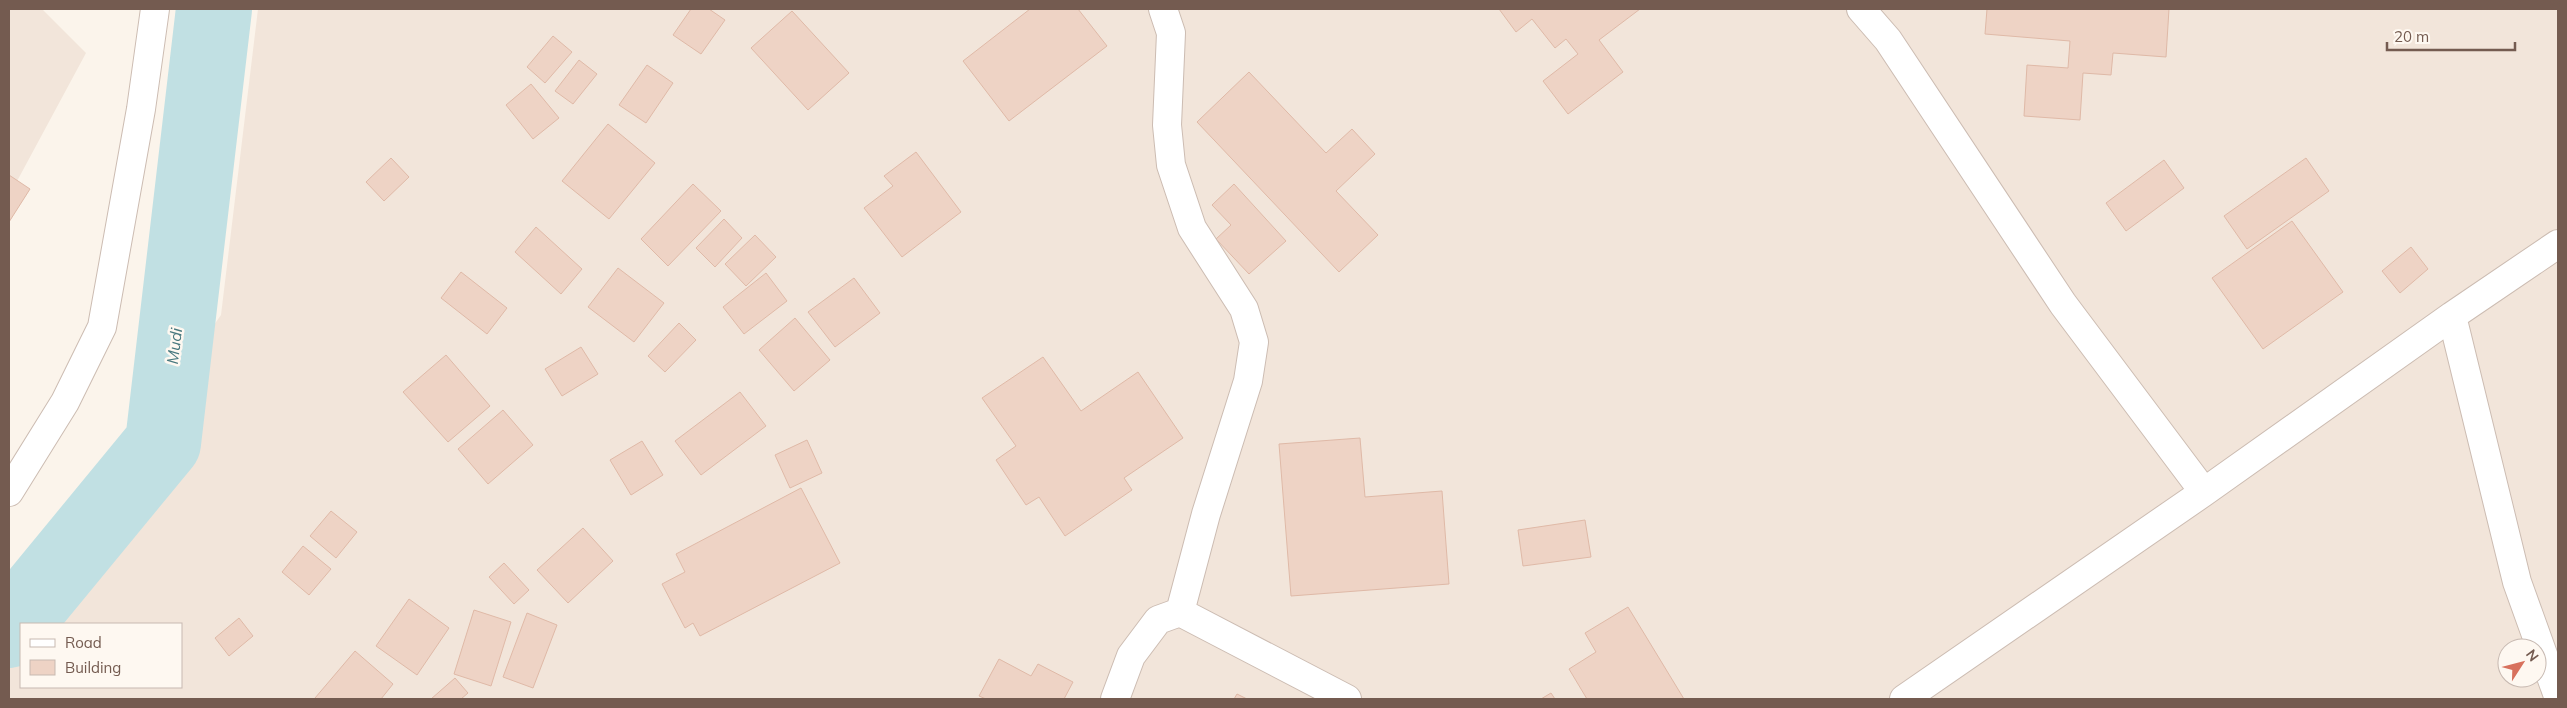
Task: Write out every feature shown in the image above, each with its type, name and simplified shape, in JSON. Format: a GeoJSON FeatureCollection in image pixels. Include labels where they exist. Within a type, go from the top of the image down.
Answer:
{"type":"FeatureCollection","features":[{"type":"Feature","properties":{"kind":"street"},"geometry":{"type":"LineString","coordinates":[[9,492],[65,402],[102,327],[140,109],[155,9]]}},
{"type":"Feature","properties":{"kind":"street"},"geometry":{"type":"LineString","coordinates":[[1163,9],[1171,32],[1167,126],[1171,165],[1192,228],[1244,309],[1254,342],[1248,381],[1206,514],[1180,612]]}},
{"type":"Feature","properties":{"kind":"street"},"geometry":{"type":"LineString","coordinates":[[1861,9],[1888,40],[2063,304],[2204,492]]}},
{"type":"Feature","properties":{"kind":"street"},"geometry":{"type":"LineString","coordinates":[[1904,699],[2558,244]]}},
{"type":"Feature","properties":{"kind":"street"},"geometry":{"type":"LineString","coordinates":[[2452,316],[2517,582],[2558,696]]}},
{"type":"Feature","properties":{"kind":"street"},"geometry":{"type":"LineString","coordinates":[[1115,699],[1131,656],[1158,620],[1180,612],[1347,699]]}},
{"type":"Feature","properties":{"kind":"shaded area"},"geometry":{"type":"Polygon","coordinates":[[[9,9],[42,9],[86,53],[9,196],[9,9]]]}},
{"type":"Feature","properties":{"kind":"shaded area"},"geometry":{"type":"Polygon","coordinates":[[[258,9],[2558,9],[2558,699],[9,699],[9,615],[221,315],[258,9]]]}},
{"type":"Feature","properties":{"kind":"building"},"geometry":{"type":"Polygon","coordinates":[[[691,9],[709,9],[725,20],[701,54],[673,35],[691,9]]]}},
{"type":"Feature","properties":{"kind":"building"},"geometry":{"type":"Polygon","coordinates":[[[1030,9],[1078,9],[1107,46],[1009,121],[963,61],[1030,9]]]}},
{"type":"Feature","properties":{"kind":"building"},"geometry":{"type":"Polygon","coordinates":[[[1499,9],[1640,9],[1599,40],[1623,72],[1568,114],[1543,81],[1578,54],[1566,39],[1555,48],[1532,19],[1516,32],[1499,9]]]}},
{"type":"Feature","properties":{"kind":"building"},"geometry":{"type":"Polygon","coordinates":[[[1987,9],[2169,9],[2166,57],[2113,53],[2111,75],[2083,73],[2080,120],[2024,116],[2027,65],[2068,68],[2070,41],[1985,34],[1987,9]]]}},
{"type":"Feature","properties":{"kind":"building"},"geometry":{"type":"Polygon","coordinates":[[[792,11],[849,73],[808,110],[751,48],[792,11]]]}},
{"type":"Feature","properties":{"kind":"building"},"geometry":{"type":"Polygon","coordinates":[[[553,36],[572,52],[545,83],[527,67],[553,36]]]}},
{"type":"Feature","properties":{"kind":"building"},"geometry":{"type":"Polygon","coordinates":[[[579,60],[597,74],[573,104],[555,91],[579,60]]]}},
{"type":"Feature","properties":{"kind":"building"},"geometry":{"type":"Polygon","coordinates":[[[647,65],[673,83],[646,123],[619,105],[647,65]]]}},
{"type":"Feature","properties":{"kind":"building"},"geometry":{"type":"Polygon","coordinates":[[[1249,72],[1326,153],[1352,129],[1375,154],[1336,191],[1378,235],[1339,272],[1197,122],[1249,72]]]}},
{"type":"Feature","properties":{"kind":"building"},"geometry":{"type":"Polygon","coordinates":[[[531,84],[559,118],[533,139],[506,105],[531,84]]]}},
{"type":"Feature","properties":{"kind":"building"},"geometry":{"type":"Polygon","coordinates":[[[608,124],[655,163],[609,219],[562,181],[608,124]]]}},
{"type":"Feature","properties":{"kind":"building"},"geometry":{"type":"Polygon","coordinates":[[[916,152],[961,212],[902,257],[864,208],[893,186],[884,176],[916,152]]]}},
{"type":"Feature","properties":{"kind":"building"},"geometry":{"type":"Polygon","coordinates":[[[391,158],[409,177],[384,201],[366,182],[391,158]]]}},
{"type":"Feature","properties":{"kind":"building"},"geometry":{"type":"Polygon","coordinates":[[[2306,158],[2329,191],[2247,249],[2224,216],[2306,158]]]}},
{"type":"Feature","properties":{"kind":"building"},"geometry":{"type":"Polygon","coordinates":[[[2164,160],[2184,188],[2126,231],[2106,203],[2164,160]]]}},
{"type":"Feature","properties":{"kind":"building"},"geometry":{"type":"Polygon","coordinates":[[[9,175],[30,189],[9,222],[9,175]]]}},
{"type":"Feature","properties":{"kind":"building"},"geometry":{"type":"Polygon","coordinates":[[[693,184],[721,211],[668,266],[641,239],[693,184]]]}},
{"type":"Feature","properties":{"kind":"building"},"geometry":{"type":"Polygon","coordinates":[[[1234,184],[1286,241],[1249,274],[1216,239],[1231,225],[1212,205],[1234,184]]]}},
{"type":"Feature","properties":{"kind":"building"},"geometry":{"type":"Polygon","coordinates":[[[724,219],[742,238],[715,267],[696,248],[724,219]]]}},
{"type":"Feature","properties":{"kind":"building"},"geometry":{"type":"Polygon","coordinates":[[[2292,221],[2343,292],[2263,349],[2212,278],[2292,221]]]}},
{"type":"Feature","properties":{"kind":"building"},"geometry":{"type":"Polygon","coordinates":[[[536,227],[582,269],[561,294],[515,252],[536,227]]]}},
{"type":"Feature","properties":{"kind":"building"},"geometry":{"type":"Polygon","coordinates":[[[755,235],[776,257],[746,286],[725,264],[755,235]]]}},
{"type":"Feature","properties":{"kind":"building"},"geometry":{"type":"Polygon","coordinates":[[[2411,247],[2428,269],[2400,293],[2382,271],[2411,247]]]}},
{"type":"Feature","properties":{"kind":"building"},"geometry":{"type":"Polygon","coordinates":[[[618,268],[664,303],[634,342],[588,307],[618,268]]]}},
{"type":"Feature","properties":{"kind":"building"},"geometry":{"type":"Polygon","coordinates":[[[461,272],[507,308],[487,334],[441,298],[461,272]]]}},
{"type":"Feature","properties":{"kind":"building"},"geometry":{"type":"Polygon","coordinates":[[[766,273],[787,301],[744,334],[723,307],[766,273]]]}},
{"type":"Feature","properties":{"kind":"building"},"geometry":{"type":"Polygon","coordinates":[[[854,278],[880,313],[835,347],[808,312],[854,278]]]}},
{"type":"Feature","properties":{"kind":"building"},"geometry":{"type":"Polygon","coordinates":[[[795,318],[830,360],[794,391],[759,350],[795,318]]]}},
{"type":"Feature","properties":{"kind":"building"},"geometry":{"type":"Polygon","coordinates":[[[679,323],[696,340],[665,372],[648,356],[679,323]]]}},
{"type":"Feature","properties":{"kind":"building"},"geometry":{"type":"Polygon","coordinates":[[[581,347],[598,374],[562,396],[545,369],[581,347]]]}},
{"type":"Feature","properties":{"kind":"building"},"geometry":{"type":"Polygon","coordinates":[[[446,355],[490,406],[448,442],[403,392],[446,355]]]}},
{"type":"Feature","properties":{"kind":"building"},"geometry":{"type":"Polygon","coordinates":[[[1043,357],[1081,411],[1138,372],[1183,438],[1124,478],[1132,490],[1065,536],[1039,497],[1026,505],[996,460],[1016,446],[982,398],[1043,357]]]}},
{"type":"Feature","properties":{"kind":"building"},"geometry":{"type":"Polygon","coordinates":[[[740,392],[766,426],[701,475],[675,441],[740,392]]]}},
{"type":"Feature","properties":{"kind":"building"},"geometry":{"type":"Polygon","coordinates":[[[503,410],[533,445],[488,484],[458,449],[503,410]]]}},
{"type":"Feature","properties":{"kind":"building"},"geometry":{"type":"Polygon","coordinates":[[[1360,438],[1365,497],[1442,491],[1449,584],[1291,596],[1279,444],[1360,438]]]}},
{"type":"Feature","properties":{"kind":"building"},"geometry":{"type":"Polygon","coordinates":[[[807,440],[822,473],[790,488],[775,455],[807,440]]]}},
{"type":"Feature","properties":{"kind":"building"},"geometry":{"type":"Polygon","coordinates":[[[642,441],[663,475],[631,495],[610,460],[642,441]]]}},
{"type":"Feature","properties":{"kind":"building"},"geometry":{"type":"Polygon","coordinates":[[[801,488],[840,563],[700,636],[693,623],[685,628],[662,584],[685,572],[676,554],[801,488]]]}},
{"type":"Feature","properties":{"kind":"building"},"geometry":{"type":"Polygon","coordinates":[[[331,511],[357,532],[336,558],[310,536],[331,511]]]}},
{"type":"Feature","properties":{"kind":"building"},"geometry":{"type":"Polygon","coordinates":[[[1585,520],[1591,557],[1523,566],[1518,530],[1585,520]]]}},
{"type":"Feature","properties":{"kind":"building"},"geometry":{"type":"Polygon","coordinates":[[[583,528],[613,561],[568,603],[537,570],[583,528]]]}},
{"type":"Feature","properties":{"kind":"building"},"geometry":{"type":"Polygon","coordinates":[[[303,546],[331,569],[309,595],[282,572],[303,546]]]}},
{"type":"Feature","properties":{"kind":"building"},"geometry":{"type":"Polygon","coordinates":[[[504,563],[529,590],[514,604],[489,577],[504,563]]]}},
{"type":"Feature","properties":{"kind":"building"},"geometry":{"type":"Polygon","coordinates":[[[409,599],[449,628],[417,675],[376,646],[409,599]]]}},
{"type":"Feature","properties":{"kind":"building"},"geometry":{"type":"Polygon","coordinates":[[[1628,607],[1684,699],[1587,699],[1569,669],[1596,652],[1585,633],[1628,607]]]}},
{"type":"Feature","properties":{"kind":"building"},"geometry":{"type":"Polygon","coordinates":[[[474,610],[511,622],[491,686],[454,674],[474,610]]]}},
{"type":"Feature","properties":{"kind":"building"},"geometry":{"type":"Polygon","coordinates":[[[527,613],[557,625],[533,688],[503,677],[527,613]]]}},
{"type":"Feature","properties":{"kind":"building"},"geometry":{"type":"Polygon","coordinates":[[[239,618],[253,636],[229,656],[215,638],[239,618]]]}},
{"type":"Feature","properties":{"kind":"building"},"geometry":{"type":"Polygon","coordinates":[[[355,651],[393,684],[381,699],[315,698],[355,651]]]}},
{"type":"Feature","properties":{"kind":"building"},"geometry":{"type":"Polygon","coordinates":[[[999,659],[1031,676],[1038,664],[1073,682],[1064,699],[986,699],[979,696],[999,659]]]}},
{"type":"Feature","properties":{"kind":"building"},"geometry":{"type":"Polygon","coordinates":[[[455,678],[468,693],[461,699],[431,699],[455,678]]]}},
{"type":"Feature","properties":{"kind":"building"},"geometry":{"type":"Polygon","coordinates":[[[1551,693],[1555,699],[1541,699],[1551,693]]]}},
{"type":"Feature","properties":{"kind":"building"},"geometry":{"type":"Polygon","coordinates":[[[1237,694],[1247,699],[1234,699],[1237,694]]]}},
{"type":"Feature","properties":{"kind":"waterway","name":"Mudi"},"geometry":{"type":"LineString","coordinates":[[9,630],[163,443],[214,9]]}}]}
